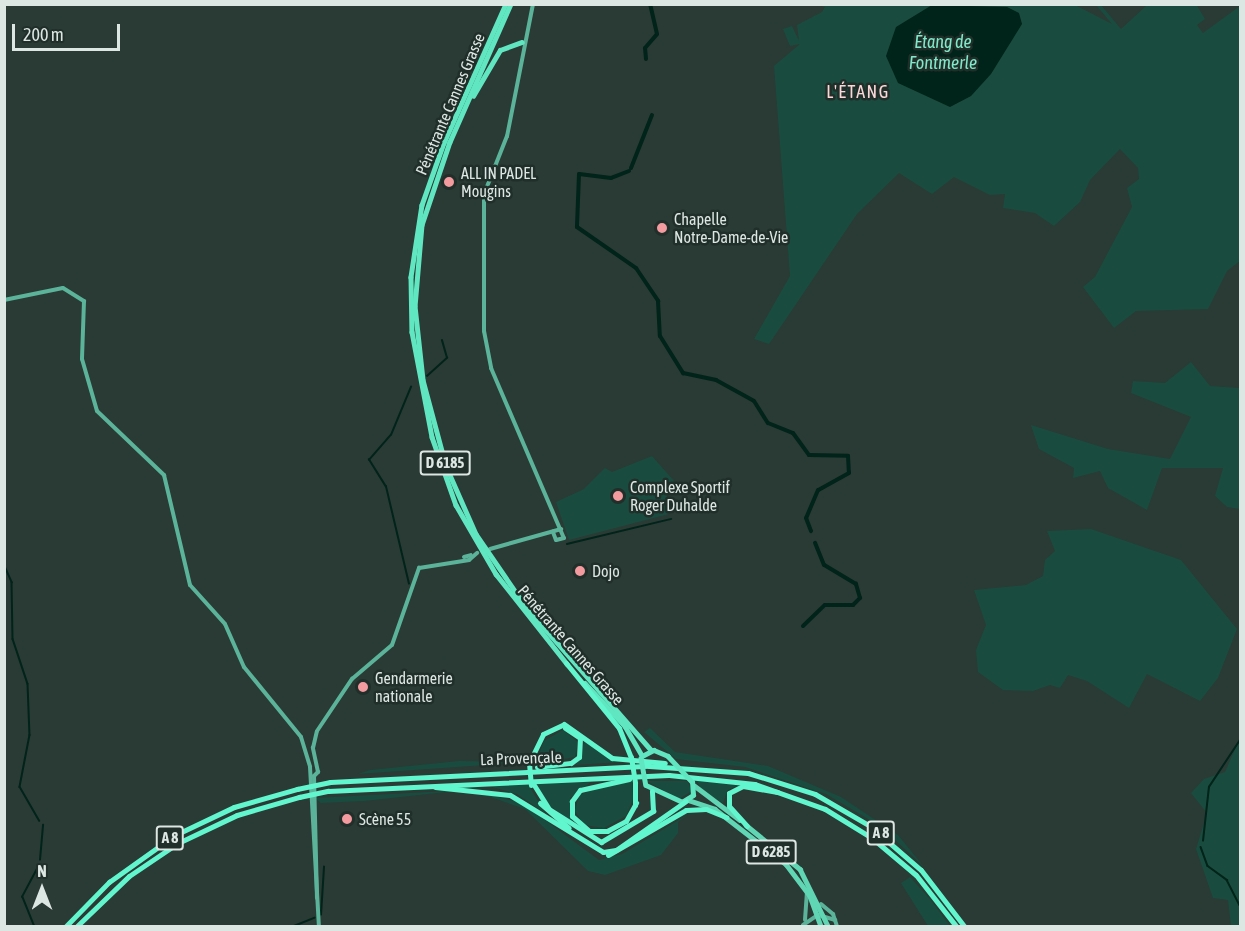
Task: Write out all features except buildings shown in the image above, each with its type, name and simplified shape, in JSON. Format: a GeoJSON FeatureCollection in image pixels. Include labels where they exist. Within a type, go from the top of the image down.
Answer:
{"type":"FeatureCollection","features":[{"type":"Feature","properties":{"kind":"highway","name":"Pénétrante Cannes Grasse"},"geometry":{"type":"LineString","coordinates":[[504,4],[444,143],[419,218],[411,288],[416,365],[432,437],[462,517],[502,582],[566,663],[625,726],[641,757],[646,785],[652,791]]}},
{"type":"Feature","properties":{"kind":"highway","name":"Pénétrante Cannes Grasse"},"geometry":{"type":"LineString","coordinates":[[511,4],[461,116],[427,206],[416,275],[420,358],[439,444],[465,514],[497,567],[559,648],[651,750]]}},
{"type":"Feature","properties":{"kind":"highway"},"geometry":{"type":"LineString","coordinates":[[461,116],[500,50],[522,42]]}},
{"type":"Feature","properties":{"kind":"highway"},"geometry":{"type":"LineString","coordinates":[[515,44],[521,48]]}},
{"type":"Feature","properties":{"kind":"highway"},"geometry":{"type":"LineString","coordinates":[[563,819],[585,833],[606,835],[625,825],[636,803],[631,757],[619,728],[566,663]]}},
{"type":"Feature","properties":{"kind":"highway"},"geometry":{"type":"LineString","coordinates":[[621,846],[604,849],[590,843],[546,811],[533,785],[531,763],[543,734],[564,724],[612,758],[685,766]]}},
{"type":"Feature","properties":{"kind":"highway"},"geometry":{"type":"LineString","coordinates":[[512,771],[575,761],[582,752],[580,738],[568,728],[553,730],[531,763]]}},
{"type":"Feature","properties":{"kind":"highway"},"geometry":{"type":"LineString","coordinates":[[416,784],[504,793],[597,851],[621,846],[687,801],[693,784],[668,756],[651,750],[641,757]]}},
{"type":"Feature","properties":{"kind":"highway","name":"La Provençale"},"geometry":{"type":"LineString","coordinates":[[66,927],[109,882],[175,835],[234,807],[297,789],[330,783],[512,771],[685,766],[769,778],[840,807],[906,855],[964,927]]}},
{"type":"Feature","properties":{"kind":"highway"},"geometry":{"type":"LineString","coordinates":[[636,803],[622,824],[601,832],[583,828],[571,812],[574,797],[585,787],[669,775]]}},
{"type":"Feature","properties":{"kind":"highway","name":"La Provençale"},"geometry":{"type":"LineString","coordinates":[[76,927],[114,888],[178,843],[237,814],[299,796],[328,791],[416,784],[669,775],[734,779],[790,794],[837,815],[880,844],[916,875],[956,927]]}},
{"type":"Feature","properties":{"kind":"highway"},"geometry":{"type":"LineString","coordinates":[[533,785],[544,803],[589,839],[609,841],[655,809],[652,791],[687,801]]}},
{"type":"Feature","properties":{"kind":"highway"},"geometry":{"type":"LineString","coordinates":[[747,826],[728,803],[732,789],[790,794]]}},
{"type":"Feature","properties":{"kind":"highway"},"geometry":{"type":"LineString","coordinates":[[566,831],[591,852],[610,855],[681,812],[701,808],[726,817]]}},
{"type":"Feature","properties":{"kind":"main road"},"geometry":{"type":"LineString","coordinates":[[533,4],[522,42],[507,136],[484,194],[485,341],[491,368],[551,500],[564,538],[544,537]]}},
{"type":"Feature","properties":{"kind":"main road"},"geometry":{"type":"LineString","coordinates":[[4,300],[63,288],[82,298],[87,313],[82,359],[97,411],[164,475],[187,578],[225,624],[244,667],[294,723],[313,767],[312,775]]}},
{"type":"Feature","properties":{"kind":"main road"},"geometry":{"type":"LineString","coordinates":[[551,500],[554,539]]}},
{"type":"Feature","properties":{"kind":"main road"},"geometry":{"type":"LineString","coordinates":[[490,549],[544,537],[561,529]]}},
{"type":"Feature","properties":{"kind":"main road"},"geometry":{"type":"LineString","coordinates":[[319,927],[312,775],[313,745],[320,726],[352,679],[392,645],[419,568],[477,553]]}},
{"type":"Feature","properties":{"kind":"main road","name":"D 6285"},"geometry":{"type":"LineString","coordinates":[[693,784],[792,861],[821,904],[828,927]]}},
{"type":"Feature","properties":{"kind":"main road","name":"D 6285"},"geometry":{"type":"LineString","coordinates":[[687,801],[696,802],[726,817],[786,864],[807,891],[821,927]]}},
{"type":"Feature","properties":{"kind":"main road"},"geometry":{"type":"LineString","coordinates":[[696,802],[701,808]]}},
{"type":"Feature","properties":{"kind":"main road"},"geometry":{"type":"LineString","coordinates":[[802,926],[809,908],[807,891]]}},
{"type":"Feature","properties":{"kind":"main road"},"geometry":{"type":"LineString","coordinates":[[821,904],[836,920],[837,927]]}},
{"type":"Feature","properties":{"kind":"main road"},"geometry":{"type":"LineString","coordinates":[[802,926],[818,915],[825,914],[836,920]]}},
{"type":"Feature","properties":{"kind":"shaded area"},"geometry":{"type":"Polygon","coordinates":[[[1196,4],[1205,19],[1197,25],[1203,33],[1240,6],[1240,261],[1227,271],[1208,309],[1136,311],[1114,328],[1083,287],[1095,277],[1132,207],[1127,188],[1139,179],[1138,168],[1120,149],[1090,180],[1080,202],[1054,226],[1035,213],[1003,208],[1005,194],[990,195],[954,177],[932,194],[899,173],[857,214],[769,344],[754,339],[790,276],[774,66],[800,44],[790,46],[783,29],[792,26],[799,41],[797,25],[822,12],[825,7],[819,5],[1075,5],[1112,24],[1096,5],[1101,5],[1121,29],[1147,5],[1196,4]]]}},
{"type":"Feature","properties":{"kind":"shaded area"},"geometry":{"type":"Polygon","coordinates":[[[1191,362],[1210,386],[1240,388],[1240,509],[1227,507],[1215,496],[1223,468],[1162,468],[1147,510],[1108,488],[1100,471],[1073,478],[1074,468],[1039,449],[1031,425],[1108,449],[1170,459],[1191,417],[1131,393],[1133,381],[1165,383],[1191,362]]]}},
{"type":"Feature","properties":{"kind":"shaded area","name":"Complexe Sportif Roger Duhalde"},"geometry":{"type":"Polygon","coordinates":[[[652,456],[674,481],[666,486],[669,514],[569,540],[556,502],[584,489],[605,468],[612,472],[652,456]]]}},
{"type":"Feature","properties":{"kind":"shaded area"},"geometry":{"type":"Polygon","coordinates":[[[1091,529],[1181,560],[1237,629],[1218,678],[1200,701],[1147,674],[1129,708],[1087,681],[1068,675],[1060,688],[1050,685],[1033,691],[1003,690],[978,672],[976,650],[986,625],[974,590],[1026,585],[1043,576],[1045,560],[1055,551],[1047,531],[1091,529]]]}},
{"type":"Feature","properties":{"kind":"shaded area"},"geometry":{"type":"Polygon","coordinates":[[[650,728],[675,752],[768,766],[841,797],[898,835],[924,867],[880,826],[826,794],[745,767],[676,759],[644,732],[650,728]]]}},
{"type":"Feature","properties":{"kind":"shaded area"},"geometry":{"type":"Polygon","coordinates":[[[563,730],[578,742],[575,757],[535,764],[544,741],[563,730]]]}},
{"type":"Feature","properties":{"kind":"shaded area"},"geometry":{"type":"Polygon","coordinates":[[[1240,738],[1240,926],[1231,926],[1228,900],[1213,898],[1196,849],[1207,813],[1191,793],[1204,779],[1225,772],[1240,738]]]}},
{"type":"Feature","properties":{"kind":"shaded area"},"geometry":{"type":"Polygon","coordinates":[[[585,740],[598,752],[620,762],[576,765],[585,740]]]}},
{"type":"Feature","properties":{"kind":"shaded area"},"geometry":{"type":"Polygon","coordinates":[[[459,761],[528,762],[358,774],[370,770],[459,761]]]}},
{"type":"Feature","properties":{"kind":"shaded area"},"geometry":{"type":"Polygon","coordinates":[[[592,781],[570,798],[573,823],[549,805],[536,783],[592,781]]]}},
{"type":"Feature","properties":{"kind":"shaded area"},"geometry":{"type":"Polygon","coordinates":[[[647,781],[687,781],[692,791],[679,799],[647,781]]]}},
{"type":"Feature","properties":{"kind":"shaded area"},"geometry":{"type":"Polygon","coordinates":[[[697,781],[737,785],[727,791],[723,803],[703,792],[697,781]]]}},
{"type":"Feature","properties":{"kind":"shaded area"},"geometry":{"type":"Polygon","coordinates":[[[615,782],[632,782],[633,799],[626,816],[604,828],[584,825],[575,811],[579,795],[615,782]]]}},
{"type":"Feature","properties":{"kind":"shaded area"},"geometry":{"type":"Polygon","coordinates":[[[528,784],[545,813],[517,794],[489,786],[528,784]]]}},
{"type":"Feature","properties":{"kind":"shaded area"},"geometry":{"type":"Polygon","coordinates":[[[465,790],[364,801],[321,803],[315,798],[465,790]]]}},
{"type":"Feature","properties":{"kind":"shaded area"},"geometry":{"type":"Polygon","coordinates":[[[470,790],[522,803],[599,860],[622,854],[689,814],[678,822],[678,833],[661,855],[605,875],[588,871],[525,809],[470,790]]]}},
{"type":"Feature","properties":{"kind":"shaded area"},"geometry":{"type":"Polygon","coordinates":[[[910,877],[950,926],[928,926],[901,883],[910,877]]]}},
{"type":"Feature","properties":{"kind":"water","name":"Étang de Fontmerle"},"geometry":{"type":"Polygon","coordinates":[[[932,5],[1007,7],[1019,13],[1022,24],[991,74],[971,96],[950,107],[898,83],[886,56],[896,27],[932,5]]]}},
{"type":"Feature","properties":{"kind":"waterway"},"geometry":{"type":"LineString","coordinates":[[646,59],[645,48],[657,34],[650,4]]}},
{"type":"Feature","properties":{"kind":"waterway"},"geometry":{"type":"LineString","coordinates":[[631,168],[652,115]]}},
{"type":"Feature","properties":{"kind":"waterway"},"geometry":{"type":"LineString","coordinates":[[629,171],[611,178],[579,174],[577,227],[636,268],[658,301],[660,336],[683,373],[716,380],[754,401],[768,423],[793,433],[809,455],[848,456],[849,473],[818,490],[806,518],[811,531]]}},
{"type":"Feature","properties":{"kind":"waterway"},"geometry":{"type":"LineString","coordinates":[[427,376],[447,358],[442,341]]}},
{"type":"Feature","properties":{"kind":"waterway"},"geometry":{"type":"LineString","coordinates":[[409,584],[386,487],[369,460],[391,435],[411,387]]}},
{"type":"Feature","properties":{"kind":"waterway"},"geometry":{"type":"LineString","coordinates":[[567,544],[671,519]]}},
{"type":"Feature","properties":{"kind":"waterway"},"geometry":{"type":"LineString","coordinates":[[803,626],[825,605],[853,605],[860,598],[856,584],[824,565],[815,543]]}},
{"type":"Feature","properties":{"kind":"waterway"},"geometry":{"type":"LineString","coordinates":[[4,564],[12,582],[13,639],[28,684],[30,735],[20,787],[40,821]]}},
{"type":"Feature","properties":{"kind":"waterway"},"geometry":{"type":"LineString","coordinates":[[1203,841],[1209,787],[1240,740]]}},
{"type":"Feature","properties":{"kind":"waterway"},"geometry":{"type":"LineString","coordinates":[[40,860],[43,825]]}},
{"type":"Feature","properties":{"kind":"waterway"},"geometry":{"type":"LineString","coordinates":[[1201,847],[1208,866],[1227,880],[1240,905]]}},
{"type":"Feature","properties":{"kind":"waterway"},"geometry":{"type":"LineString","coordinates":[[34,926],[22,897],[38,867]]}},
{"type":"Feature","properties":{"kind":"waterway"},"geometry":{"type":"LineString","coordinates":[[321,915],[324,867]]}},
{"type":"Feature","properties":{"kind":"waterway"},"geometry":{"type":"LineString","coordinates":[[294,926],[314,918]]}},
{"type":"Feature","properties":{"kind":"place","name":"ALL IN PADEL Mougins"},"geometry":{"type":"Point","coordinates":[449,182]}},
{"type":"Feature","properties":{"kind":"place","name":"Chapelle Notre-Dame-de-Vie"},"geometry":{"type":"Point","coordinates":[662,228]}},
{"type":"Feature","properties":{"kind":"place","name":"Complexe Sportif Roger Duhalde"},"geometry":{"type":"Point","coordinates":[618,496]}},
{"type":"Feature","properties":{"kind":"place","name":"Dojo"},"geometry":{"type":"Point","coordinates":[580,571]}},
{"type":"Feature","properties":{"kind":"place","name":"Gendarmerie nationale"},"geometry":{"type":"Point","coordinates":[363,687]}},
{"type":"Feature","properties":{"kind":"place","name":"Scène 55"},"geometry":{"type":"Point","coordinates":[347,819]}},
{"type":"Feature","properties":{"kind":"district","name":"L'ÉTANG"},"geometry":{"type":"Point","coordinates":[858,92]}}]}
